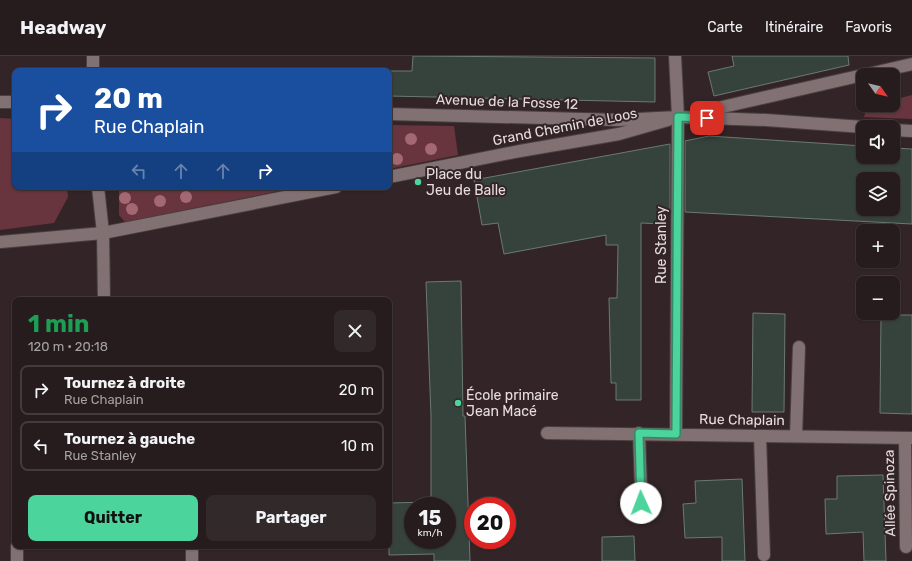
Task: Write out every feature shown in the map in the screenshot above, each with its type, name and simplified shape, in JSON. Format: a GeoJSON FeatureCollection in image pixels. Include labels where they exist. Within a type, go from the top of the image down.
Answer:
{"type":"FeatureCollection","features":[{"type":"Feature","properties":{"kind":"street"},"geometry":{"type":"LineString","coordinates":[[93,56],[93,68]]}},
{"type":"Feature","properties":{"kind":"street","name":"Rue Stanley"},"geometry":{"type":"LineString","coordinates":[[675,56],[678,117],[676,434]]}},
{"type":"Feature","properties":{"kind":"street","name":"Grand Chemin de Loos"},"geometry":{"type":"LineString","coordinates":[[895,68],[912,64]]}},
{"type":"Feature","properties":{"kind":"street","name":"Grand Chemin de Loos"},"geometry":{"type":"LineString","coordinates":[[392,175],[619,134],[678,117],[856,77]]}},
{"type":"Feature","properties":{"kind":"street"},"geometry":{"type":"LineString","coordinates":[[0,102],[12,102]]}},
{"type":"Feature","properties":{"kind":"street","name":"Avenue de la Fosse 12"},"geometry":{"type":"LineString","coordinates":[[392,114],[619,120],[678,117],[766,120],[856,127]]}},
{"type":"Feature","properties":{"kind":"street"},"geometry":{"type":"LineString","coordinates":[[900,131],[912,132]]}},
{"type":"Feature","properties":{"kind":"street"},"geometry":{"type":"LineString","coordinates":[[98,190],[103,233],[104,297]]}},
{"type":"Feature","properties":{"kind":"street"},"geometry":{"type":"LineString","coordinates":[[0,242],[103,233],[321,190]]}},
{"type":"Feature","properties":{"kind":"street"},"geometry":{"type":"LineString","coordinates":[[796,436],[799,348]]}},
{"type":"Feature","properties":{"kind":"street","name":"Rue Chaplain"},"geometry":{"type":"LineString","coordinates":[[547,433],[639,433],[908,438]]}},
{"type":"Feature","properties":{"kind":"street"},"geometry":{"type":"LineString","coordinates":[[639,433],[642,517]]}},
{"type":"Feature","properties":{"kind":"street"},"geometry":{"type":"LineString","coordinates":[[760,436],[764,555]]}},
{"type":"Feature","properties":{"kind":"street","name":"Allée Spinoza"},"geometry":{"type":"LineString","coordinates":[[906,547],[908,438]]}},
{"type":"Feature","properties":{"kind":"street"},"geometry":{"type":"LineString","coordinates":[[17,549],[17,561]]}},
{"type":"Feature","properties":{"kind":"street"},"geometry":{"type":"LineString","coordinates":[[192,549],[192,561]]}},
{"type":"Feature","properties":{"kind":"shaded area"},"geometry":{"type":"Polygon","coordinates":[[[912,95],[912,119],[864,117],[865,112],[900,112],[900,98],[912,95]]]}},
{"type":"Feature","properties":{"kind":"shaded area"},"geometry":{"type":"Polygon","coordinates":[[[0,118],[12,119],[12,190],[67,190],[68,197],[54,223],[0,230],[0,118]]]}},
{"type":"Feature","properties":{"kind":"shaded area"},"geometry":{"type":"Polygon","coordinates":[[[392,125],[454,126],[458,155],[392,168],[392,125]]]}},
{"type":"Feature","properties":{"kind":"shaded area"},"geometry":{"type":"Polygon","coordinates":[[[119,190],[284,190],[125,222],[119,215],[119,190]]]}},
{"type":"Feature","properties":{"kind":"building"},"geometry":{"type":"Polygon","coordinates":[[[413,56],[655,58],[655,102],[392,96],[392,71],[412,71],[413,56]]]}},
{"type":"Feature","properties":{"kind":"building"},"geometry":{"type":"Polygon","coordinates":[[[732,56],[848,56],[849,65],[714,96],[708,72],[734,66],[732,56]]]}},
{"type":"Feature","properties":{"kind":"building"},"geometry":{"type":"Polygon","coordinates":[[[709,136],[856,146],[856,164],[900,164],[900,148],[912,149],[912,224],[685,212],[685,141],[709,136]]]}},
{"type":"Feature","properties":{"kind":"building"},"geometry":{"type":"Polygon","coordinates":[[[670,144],[670,211],[663,210],[663,224],[641,223],[641,400],[616,400],[616,383],[611,383],[609,298],[617,298],[618,245],[606,245],[606,235],[504,254],[498,223],[482,225],[474,180],[670,144]]]}},
{"type":"Feature","properties":{"kind":"building"},"geometry":{"type":"Polygon","coordinates":[[[461,281],[463,416],[465,416],[468,497],[464,497],[464,549],[470,549],[470,561],[434,561],[434,554],[389,555],[389,549],[392,549],[392,503],[404,503],[404,549],[456,549],[456,497],[431,497],[431,416],[426,282],[461,281]]]}},
{"type":"Feature","properties":{"kind":"building"},"geometry":{"type":"Polygon","coordinates":[[[753,313],[785,314],[784,412],[752,412],[753,313]]]}},
{"type":"Feature","properties":{"kind":"building"},"geometry":{"type":"Polygon","coordinates":[[[900,315],[912,315],[912,414],[880,413],[881,320],[900,320],[900,315]]]}},
{"type":"Feature","properties":{"kind":"building"},"geometry":{"type":"Polygon","coordinates":[[[883,475],[886,561],[864,561],[863,532],[826,534],[825,499],[837,499],[837,476],[883,475]]]}},
{"type":"Feature","properties":{"kind":"building"},"geometry":{"type":"Polygon","coordinates":[[[742,479],[745,561],[722,561],[722,537],[685,538],[683,504],[696,503],[695,481],[742,479]]]}},
{"type":"Feature","properties":{"kind":"building"},"geometry":{"type":"Polygon","coordinates":[[[634,536],[635,561],[602,561],[602,537],[634,536]]]}},
{"type":"Feature","properties":{"kind":"place","name":"Place du Jeu de Balle"},"geometry":{"type":"Point","coordinates":[418,182]}},
{"type":"Feature","properties":{"kind":"place","name":"École primaire Jean Macé"},"geometry":{"type":"Point","coordinates":[458,403]}},
{"type":"Feature","properties":{"kind":"route"},"geometry":{"type":"LineString","coordinates":[[641,503],[639,433],[676,434],[676,237],[678,117],[707,118]]}}]}
